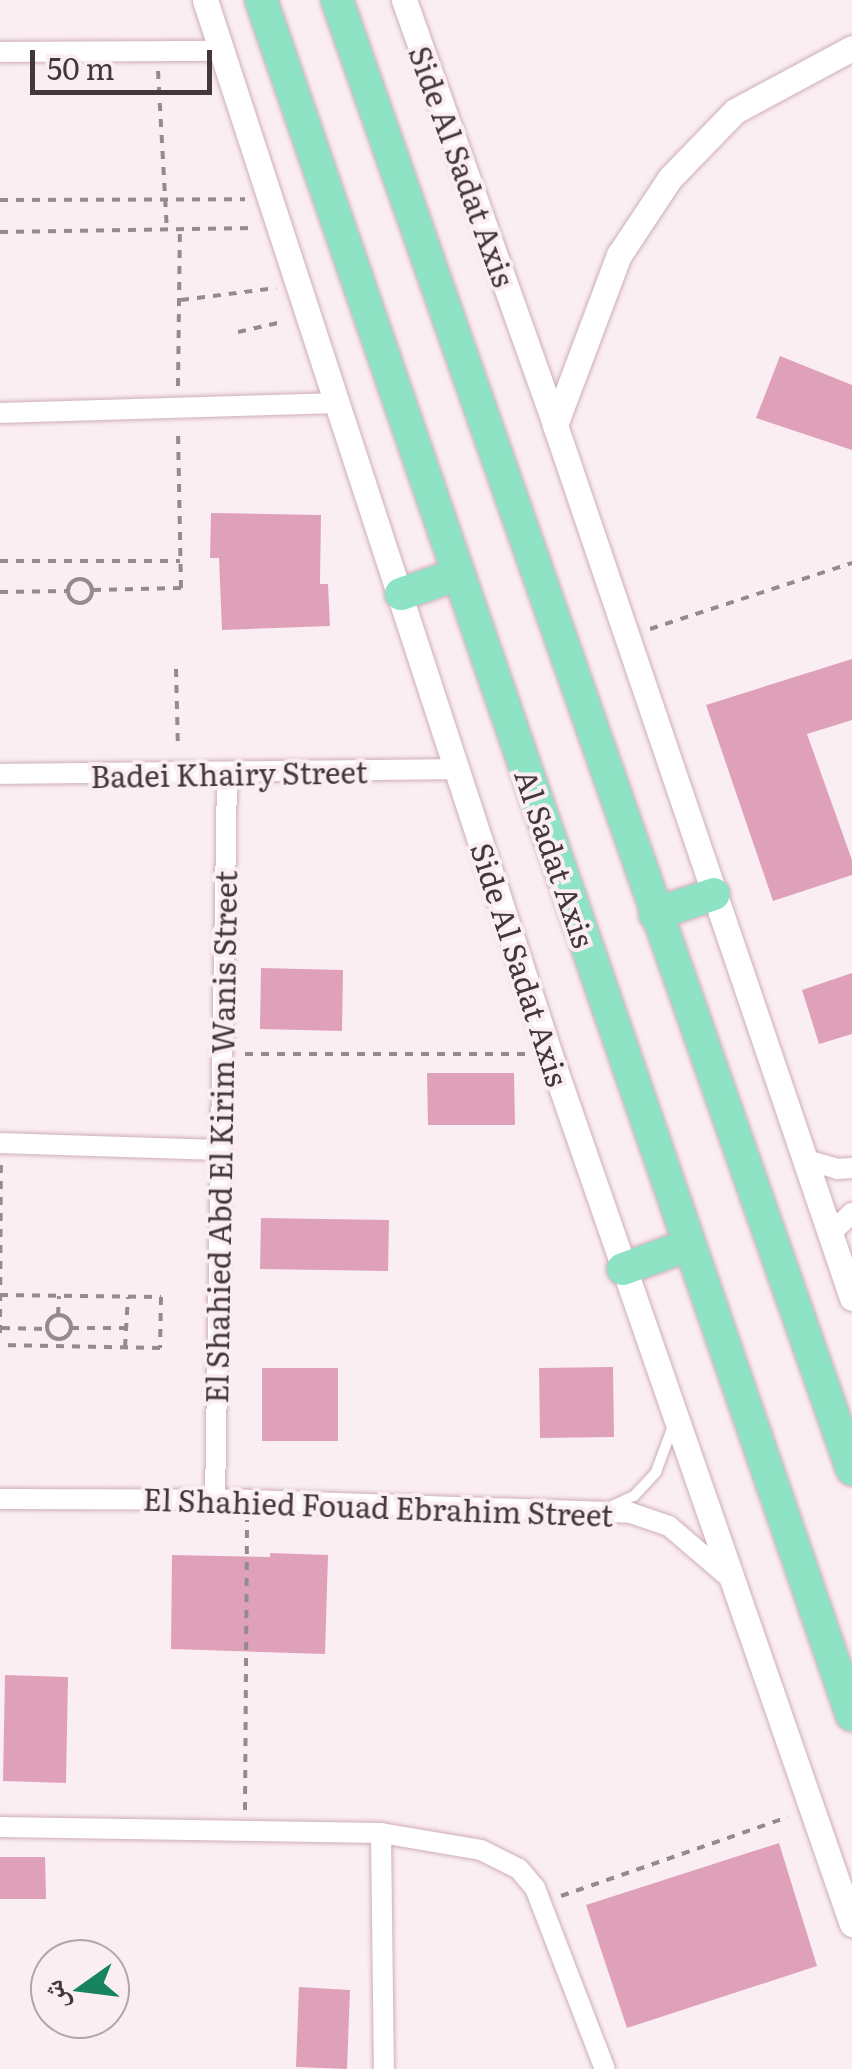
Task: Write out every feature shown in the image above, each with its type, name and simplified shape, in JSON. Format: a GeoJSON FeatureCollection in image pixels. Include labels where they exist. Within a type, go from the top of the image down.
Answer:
{"type":"FeatureCollection","features":[{"type":"Feature","properties":{"kind":"main road","name":"Al Sadat Axis"},"geometry":{"type":"LineString","coordinates":[[262,0],[852,1714]]}},
{"type":"Feature","properties":{"kind":"main road"},"geometry":{"type":"LineString","coordinates":[[337,0],[852,1469]]}},
{"type":"Feature","properties":{"kind":"main road"},"geometry":{"type":"LineString","coordinates":[[401,594],[459,574]]}},
{"type":"Feature","properties":{"kind":"main road"},"geometry":{"type":"LineString","coordinates":[[655,914],[714,894]]}},
{"type":"Feature","properties":{"kind":"main road"},"geometry":{"type":"LineString","coordinates":[[623,1269],[689,1245]]}},
{"type":"Feature","properties":{"kind":"street","name":"Side Al Sadat Axis"},"geometry":{"type":"LineString","coordinates":[[205,0],[550,1054],[852,1924]]}},
{"type":"Feature","properties":{"kind":"street","name":"Side Al Sadat Axis"},"geometry":{"type":"LineString","coordinates":[[404,0],[556,425],[852,1298]]}},
{"type":"Feature","properties":{"kind":"street"},"geometry":{"type":"LineString","coordinates":[[556,425],[619,255],[670,178],[735,111],[852,48]]}},
{"type":"Feature","properties":{"kind":"street"},"geometry":{"type":"LineString","coordinates":[[0,52],[222,51]]}},
{"type":"Feature","properties":{"kind":"street"},"geometry":{"type":"LineString","coordinates":[[0,414],[338,403]]}},
{"type":"Feature","properties":{"kind":"street","name":"Badei Khairy Street"},"geometry":{"type":"LineString","coordinates":[[0,774],[457,769]]}},
{"type":"Feature","properties":{"kind":"street","name":"El Shahied Abd El Kirim Wanis Street"},"geometry":{"type":"LineString","coordinates":[[216,1500],[219,1054],[227,774]]}},
{"type":"Feature","properties":{"kind":"street"},"geometry":{"type":"LineString","coordinates":[[0,1143],[218,1150]]}},
{"type":"Feature","properties":{"kind":"street"},"geometry":{"type":"LineString","coordinates":[[803,1159],[837,1169],[852,1168]]}},
{"type":"Feature","properties":{"kind":"street"},"geometry":{"type":"LineString","coordinates":[[830,1235],[852,1213]]}},
{"type":"Feature","properties":{"kind":"street","name":"El Shahied Fouad Ebrahim Street"},"geometry":{"type":"LineString","coordinates":[[0,1498],[600,1510],[648,1516],[669,1526],[733,1582]]}},
{"type":"Feature","properties":{"kind":"street"},"geometry":{"type":"LineString","coordinates":[[0,1828],[381,1833],[481,1850],[519,1869],[543,1902],[605,2069]]}},
{"type":"Feature","properties":{"kind":"street"},"geometry":{"type":"LineString","coordinates":[[381,1833],[384,2069]]}},
{"type":"Feature","properties":{"kind":"lane"},"geometry":{"type":"LineString","coordinates":[[600,1510],[620,1504],[645,1485],[665,1454],[676,1418]]}},
{"type":"Feature","properties":{"kind":"path"},"geometry":{"type":"LineString","coordinates":[[156,51],[167,231]]}},
{"type":"Feature","properties":{"kind":"path"},"geometry":{"type":"LineString","coordinates":[[0,200],[270,198]]}},
{"type":"Feature","properties":{"kind":"path"},"geometry":{"type":"LineString","coordinates":[[0,232],[280,227]]}},
{"type":"Feature","properties":{"kind":"path"},"geometry":{"type":"LineString","coordinates":[[182,300],[297,285]]}},
{"type":"Feature","properties":{"kind":"path"},"geometry":{"type":"LineString","coordinates":[[238,332],[306,316]]}},
{"type":"Feature","properties":{"kind":"path"},"geometry":{"type":"LineString","coordinates":[[0,561],[180,560]]}},
{"type":"Feature","properties":{"kind":"path"},"geometry":{"type":"LineString","coordinates":[[68,591],[80,579],[80,562]]}},
{"type":"Feature","properties":{"kind":"path"},"geometry":{"type":"LineString","coordinates":[[627,636],[852,563]]}},
{"type":"Feature","properties":{"kind":"path"},"geometry":{"type":"LineString","coordinates":[[80,579],[92,590],[181,588]]}},
{"type":"Feature","properties":{"kind":"path"},"geometry":{"type":"LineString","coordinates":[[0,592],[68,591],[81,603],[92,590]]}},
{"type":"Feature","properties":{"kind":"path"},"geometry":{"type":"LineString","coordinates":[[176,668],[178,775]]}},
{"type":"Feature","properties":{"kind":"path"},"geometry":{"type":"LineString","coordinates":[[219,1054],[550,1054]]}},
{"type":"Feature","properties":{"kind":"path"},"geometry":{"type":"LineString","coordinates":[[0,1143],[0,1331],[48,1329],[58,1339],[58,1346]]}},
{"type":"Feature","properties":{"kind":"path"},"geometry":{"type":"LineString","coordinates":[[0,1295],[162,1297],[160,1348],[0,1346]]}},
{"type":"Feature","properties":{"kind":"path"},"geometry":{"type":"LineString","coordinates":[[58,1315],[59,1296]]}},
{"type":"Feature","properties":{"kind":"path"},"geometry":{"type":"LineString","coordinates":[[125,1347],[128,1296]]}},
{"type":"Feature","properties":{"kind":"path"},"geometry":{"type":"LineString","coordinates":[[48,1329],[50,1319],[58,1315],[68,1319],[71,1328],[67,1336],[58,1339]]}},
{"type":"Feature","properties":{"kind":"path"},"geometry":{"type":"LineString","coordinates":[[71,1328],[126,1328]]}},
{"type":"Feature","properties":{"kind":"path"},"geometry":{"type":"LineString","coordinates":[[244,1830],[248,1500]]}},
{"type":"Feature","properties":{"kind":"path"},"geometry":{"type":"LineString","coordinates":[[543,1902],[813,1808]]}},
{"type":"Feature","properties":{"kind":"building"},"geometry":{"type":"Polygon","coordinates":[[[780,356],[852,385],[852,450],[756,418],[780,356]]]}},
{"type":"Feature","properties":{"kind":"building"},"geometry":{"type":"Polygon","coordinates":[[[211,513],[321,515],[320,584],[328,584],[330,626],[222,630],[219,558],[210,558],[211,513]]]}},
{"type":"Feature","properties":{"kind":"building"},"geometry":{"type":"Polygon","coordinates":[[[852,659],[852,720],[807,734],[852,860],[852,875],[773,901],[706,705],[852,659]]]}},
{"type":"Feature","properties":{"kind":"building"},"geometry":{"type":"Polygon","coordinates":[[[261,968],[343,970],[342,1031],[260,1029],[261,968]]]}},
{"type":"Feature","properties":{"kind":"building"},"geometry":{"type":"Polygon","coordinates":[[[852,973],[852,1034],[819,1044],[802,990],[852,973]]]}},
{"type":"Feature","properties":{"kind":"building"},"geometry":{"type":"Polygon","coordinates":[[[427,1073],[514,1073],[515,1125],[428,1125],[427,1073]]]}},
{"type":"Feature","properties":{"kind":"building"},"geometry":{"type":"Polygon","coordinates":[[[261,1218],[389,1220],[388,1271],[260,1269],[261,1218]]]}},
{"type":"Feature","properties":{"kind":"building"},"geometry":{"type":"Polygon","coordinates":[[[613,1367],[614,1437],[540,1438],[539,1368],[613,1367]]]}},
{"type":"Feature","properties":{"kind":"building"},"geometry":{"type":"Polygon","coordinates":[[[262,1368],[338,1368],[338,1441],[262,1441],[262,1368]]]}},
{"type":"Feature","properties":{"kind":"building"},"geometry":{"type":"Polygon","coordinates":[[[270,1553],[328,1555],[325,1654],[171,1649],[172,1555],[270,1557],[270,1553]]]}},
{"type":"Feature","properties":{"kind":"building"},"geometry":{"type":"Polygon","coordinates":[[[5,1675],[68,1677],[66,1783],[3,1781],[5,1675]]]}},
{"type":"Feature","properties":{"kind":"building"},"geometry":{"type":"Polygon","coordinates":[[[779,1843],[817,1966],[627,2028],[586,1905],[779,1843]]]}},
{"type":"Feature","properties":{"kind":"building"},"geometry":{"type":"Polygon","coordinates":[[[0,1857],[45,1857],[46,1899],[0,1899],[0,1857]]]}},
{"type":"Feature","properties":{"kind":"building"},"geometry":{"type":"Polygon","coordinates":[[[299,1987],[350,1990],[347,2069],[296,2067],[299,1987]]]}}]}
